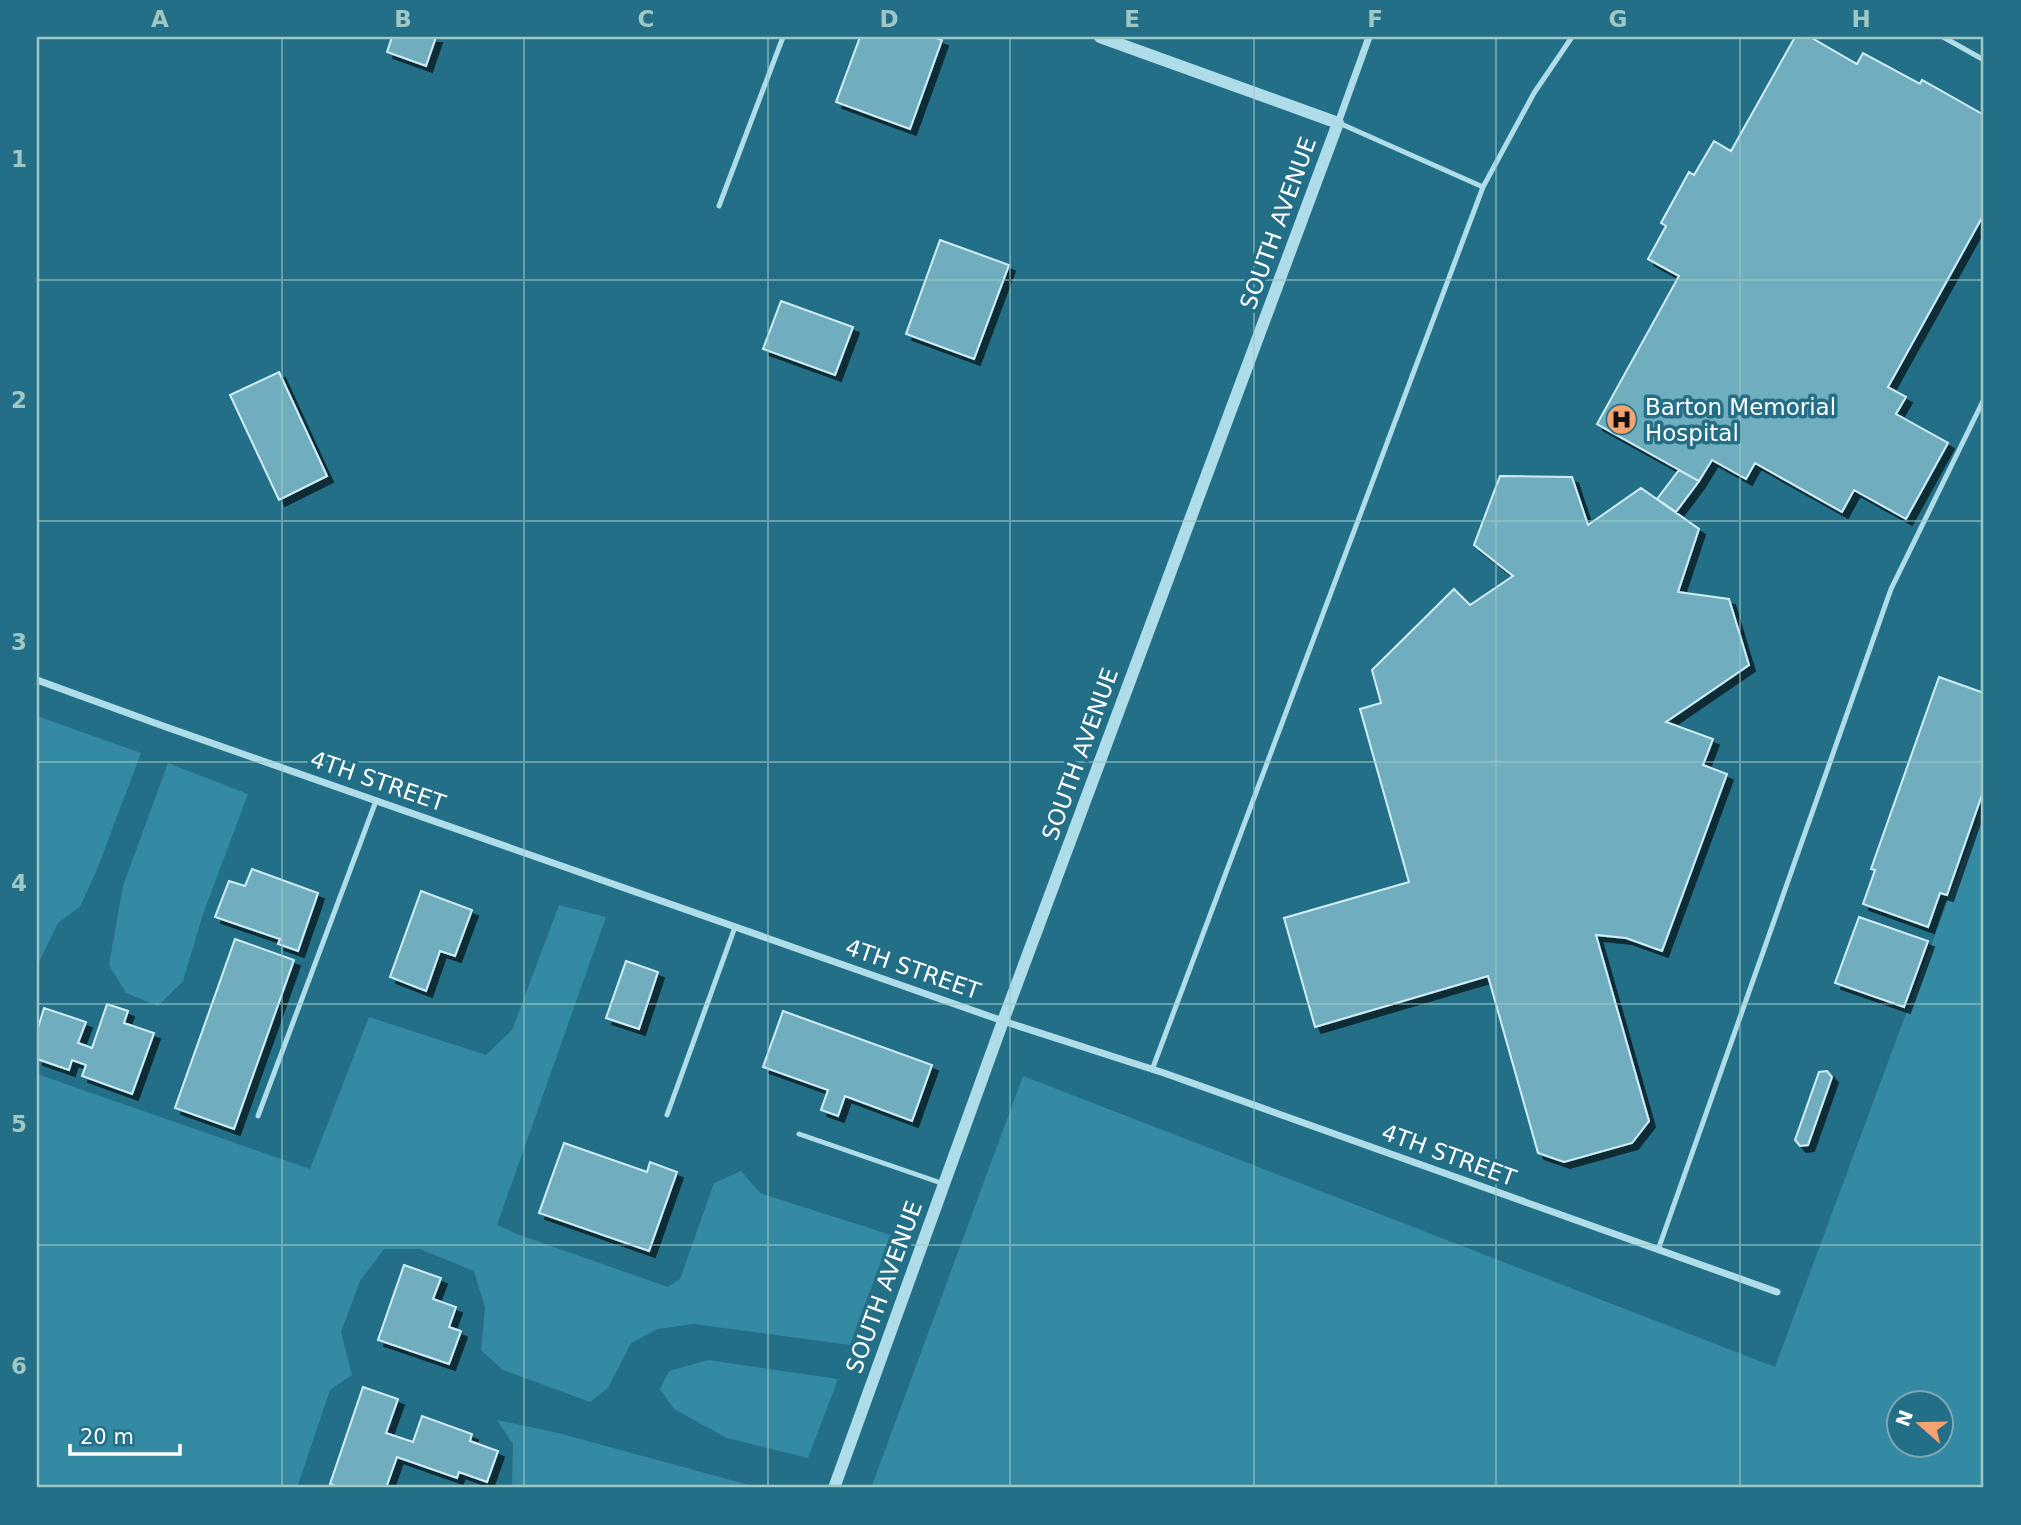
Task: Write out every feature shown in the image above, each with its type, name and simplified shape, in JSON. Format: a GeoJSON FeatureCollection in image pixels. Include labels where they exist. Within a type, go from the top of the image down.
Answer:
{"type":"FeatureCollection","features":[{"type":"Feature","properties":{"kind":"street"},"geometry":{"type":"LineString","coordinates":[[1100,37],[1338,123]]}},
{"type":"Feature","properties":{"kind":"street","name":"SOUTH AVENUE"},"geometry":{"type":"LineString","coordinates":[[834,1488],[1003,1021],[1369,37]]}},
{"type":"Feature","properties":{"kind":"street","name":"4TH STREET"},"geometry":{"type":"LineString","coordinates":[[37,680],[1777,1292]]}},
{"type":"Feature","properties":{"kind":"lane"},"geometry":{"type":"LineString","coordinates":[[719,206],[783,37]]}},
{"type":"Feature","properties":{"kind":"lane"},"geometry":{"type":"LineString","coordinates":[[1152,1070],[1483,187],[1534,93],[1572,37]]}},
{"type":"Feature","properties":{"kind":"lane"},"geometry":{"type":"LineString","coordinates":[[1943,37],[1984,60]]}},
{"type":"Feature","properties":{"kind":"lane"},"geometry":{"type":"LineString","coordinates":[[1338,123],[1483,187]]}},
{"type":"Feature","properties":{"kind":"lane"},"geometry":{"type":"LineString","coordinates":[[1658,1250],[1891,589],[1984,399]]}},
{"type":"Feature","properties":{"kind":"lane"},"geometry":{"type":"LineString","coordinates":[[258,1116],[376,801]]}},
{"type":"Feature","properties":{"kind":"lane"},"geometry":{"type":"LineString","coordinates":[[667,1115],[735,927]]}},
{"type":"Feature","properties":{"kind":"lane"},"geometry":{"type":"LineString","coordinates":[[799,1134],[944,1184]]}},
{"type":"Feature","properties":{"kind":"shaded area"},"geometry":{"type":"Polygon","coordinates":[[[37,716],[141,753],[80,907],[58,923],[37,966],[37,716]]]}},
{"type":"Feature","properties":{"kind":"shaded area"},"geometry":{"type":"Polygon","coordinates":[[[168,763],[248,794],[203,914],[183,981],[158,1006],[126,993],[109,965],[123,886],[168,763]]]}},
{"type":"Feature","properties":{"kind":"shaded area"},"geometry":{"type":"Polygon","coordinates":[[[1984,803],[1984,1488],[871,1488],[1023,1076],[1775,1367],[1984,803]]]}},
{"type":"Feature","properties":{"kind":"shaded area"},"geometry":{"type":"Polygon","coordinates":[[[559,905],[606,917],[497,1225],[668,1287],[680,1279],[714,1183],[741,1171],[760,1193],[891,1235],[850,1345],[694,1324],[658,1329],[631,1343],[608,1388],[590,1402],[503,1370],[481,1350],[485,1308],[474,1271],[420,1249],[384,1249],[360,1281],[341,1332],[352,1375],[330,1390],[297,1488],[37,1488],[37,1074],[310,1169],[369,1017],[486,1055],[512,1030],[559,905]]]}},
{"type":"Feature","properties":{"kind":"shaded area"},"geometry":{"type":"Polygon","coordinates":[[[708,1360],[838,1379],[808,1458],[727,1438],[674,1409],[660,1389],[669,1371],[708,1360]]]}},
{"type":"Feature","properties":{"kind":"shaded area"},"geometry":{"type":"Polygon","coordinates":[[[497,1420],[558,1433],[760,1488],[512,1488],[513,1444],[497,1420]]]}},
{"type":"Feature","properties":{"kind":"building"},"geometry":{"type":"Polygon","coordinates":[[[392,37],[436,37],[426,66],[387,52],[392,37]]]}},
{"type":"Feature","properties":{"kind":"building"},"geometry":{"type":"Polygon","coordinates":[[[860,37],[934,37],[942,40],[910,129],[836,102],[860,37]]]}},
{"type":"Feature","properties":{"kind":"building"},"geometry":{"type":"Polygon","coordinates":[[[1795,37],[1810,37],[1857,64],[1863,53],[1920,84],[1922,80],[1984,115],[1984,214],[1888,387],[1906,397],[1896,414],[1948,443],[1906,519],[1854,490],[1842,512],[1755,463],[1746,479],[1712,460],[1699,481],[1597,424],[1679,276],[1648,259],[1666,226],[1661,223],[1689,172],[1694,175],[1714,141],[1731,151],[1795,37]]]}},
{"type":"Feature","properties":{"kind":"building"},"geometry":{"type":"Polygon","coordinates":[[[940,240],[1009,265],[974,359],[906,334],[940,240]]]}},
{"type":"Feature","properties":{"kind":"building"},"geometry":{"type":"Polygon","coordinates":[[[781,301],[853,327],[835,375],[763,349],[781,301]]]}},
{"type":"Feature","properties":{"kind":"building"},"geometry":{"type":"Polygon","coordinates":[[[279,372],[327,476],[279,500],[230,395],[279,372]]]}},
{"type":"Feature","properties":{"kind":"building"},"geometry":{"type":"Polygon","coordinates":[[[1679,470],[1699,481],[1676,512],[1657,499],[1679,470]]]}},
{"type":"Feature","properties":{"kind":"building"},"geometry":{"type":"Polygon","coordinates":[[[1500,476],[1572,477],[1588,525],[1641,488],[1699,529],[1678,592],[1729,599],[1749,665],[1666,722],[1713,739],[1703,765],[1727,774],[1662,951],[1626,938],[1596,935],[1649,1121],[1632,1143],[1564,1162],[1538,1153],[1488,976],[1315,1027],[1284,918],[1409,882],[1360,709],[1381,703],[1372,670],[1454,589],[1470,605],[1513,576],[1474,545],[1500,476]]]}},
{"type":"Feature","properties":{"kind":"building"},"geometry":{"type":"Polygon","coordinates":[[[1939,677],[1984,693],[1984,789],[1947,895],[1940,893],[1928,927],[1863,904],[1875,870],[1871,869],[1939,677]]]}},
{"type":"Feature","properties":{"kind":"building"},"geometry":{"type":"Polygon","coordinates":[[[252,869],[318,893],[298,951],[278,944],[280,939],[215,917],[229,881],[245,886],[252,869]]]}},
{"type":"Feature","properties":{"kind":"building"},"geometry":{"type":"Polygon","coordinates":[[[421,891],[472,910],[455,956],[440,951],[426,991],[390,977],[421,891]]]}},
{"type":"Feature","properties":{"kind":"building"},"geometry":{"type":"Polygon","coordinates":[[[1859,917],[1928,941],[1904,1007],[1835,983],[1859,917]]]}},
{"type":"Feature","properties":{"kind":"building"},"geometry":{"type":"Polygon","coordinates":[[[235,939],[294,960],[234,1129],[175,1108],[235,939]]]}},
{"type":"Feature","properties":{"kind":"building"},"geometry":{"type":"Polygon","coordinates":[[[626,961],[658,972],[639,1029],[606,1018],[626,961]]]}},
{"type":"Feature","properties":{"kind":"building"},"geometry":{"type":"Polygon","coordinates":[[[107,1004],[128,1011],[124,1023],[154,1033],[132,1094],[82,1076],[86,1065],[72,1060],[69,1070],[37,1059],[37,1031],[44,1008],[86,1022],[78,1043],[92,1048],[107,1004]]]}},
{"type":"Feature","properties":{"kind":"building"},"geometry":{"type":"Polygon","coordinates":[[[783,1011],[932,1065],[912,1121],[845,1096],[838,1116],[821,1110],[828,1090],[763,1067],[783,1011]]]}},
{"type":"Feature","properties":{"kind":"building"},"geometry":{"type":"Polygon","coordinates":[[[1827,1071],[1832,1077],[1808,1145],[1800,1146],[1795,1140],[1819,1072],[1827,1071]]]}},
{"type":"Feature","properties":{"kind":"building"},"geometry":{"type":"Polygon","coordinates":[[[564,1143],[647,1172],[650,1162],[677,1172],[649,1251],[539,1213],[564,1143]]]}},
{"type":"Feature","properties":{"kind":"building"},"geometry":{"type":"Polygon","coordinates":[[[404,1265],[441,1278],[433,1299],[456,1307],[449,1327],[461,1331],[449,1364],[378,1340],[404,1265]]]}},
{"type":"Feature","properties":{"kind":"building"},"geometry":{"type":"Polygon","coordinates":[[[363,1387],[398,1399],[386,1433],[413,1442],[422,1416],[472,1434],[470,1441],[498,1451],[487,1482],[459,1472],[457,1478],[397,1457],[386,1488],[341,1488],[330,1484],[363,1387]]]}},
{"type":"Feature","properties":{"kind":"place","name":"Barton Memorial Hospital"},"geometry":{"type":"Point","coordinates":[1622,420]}}]}
